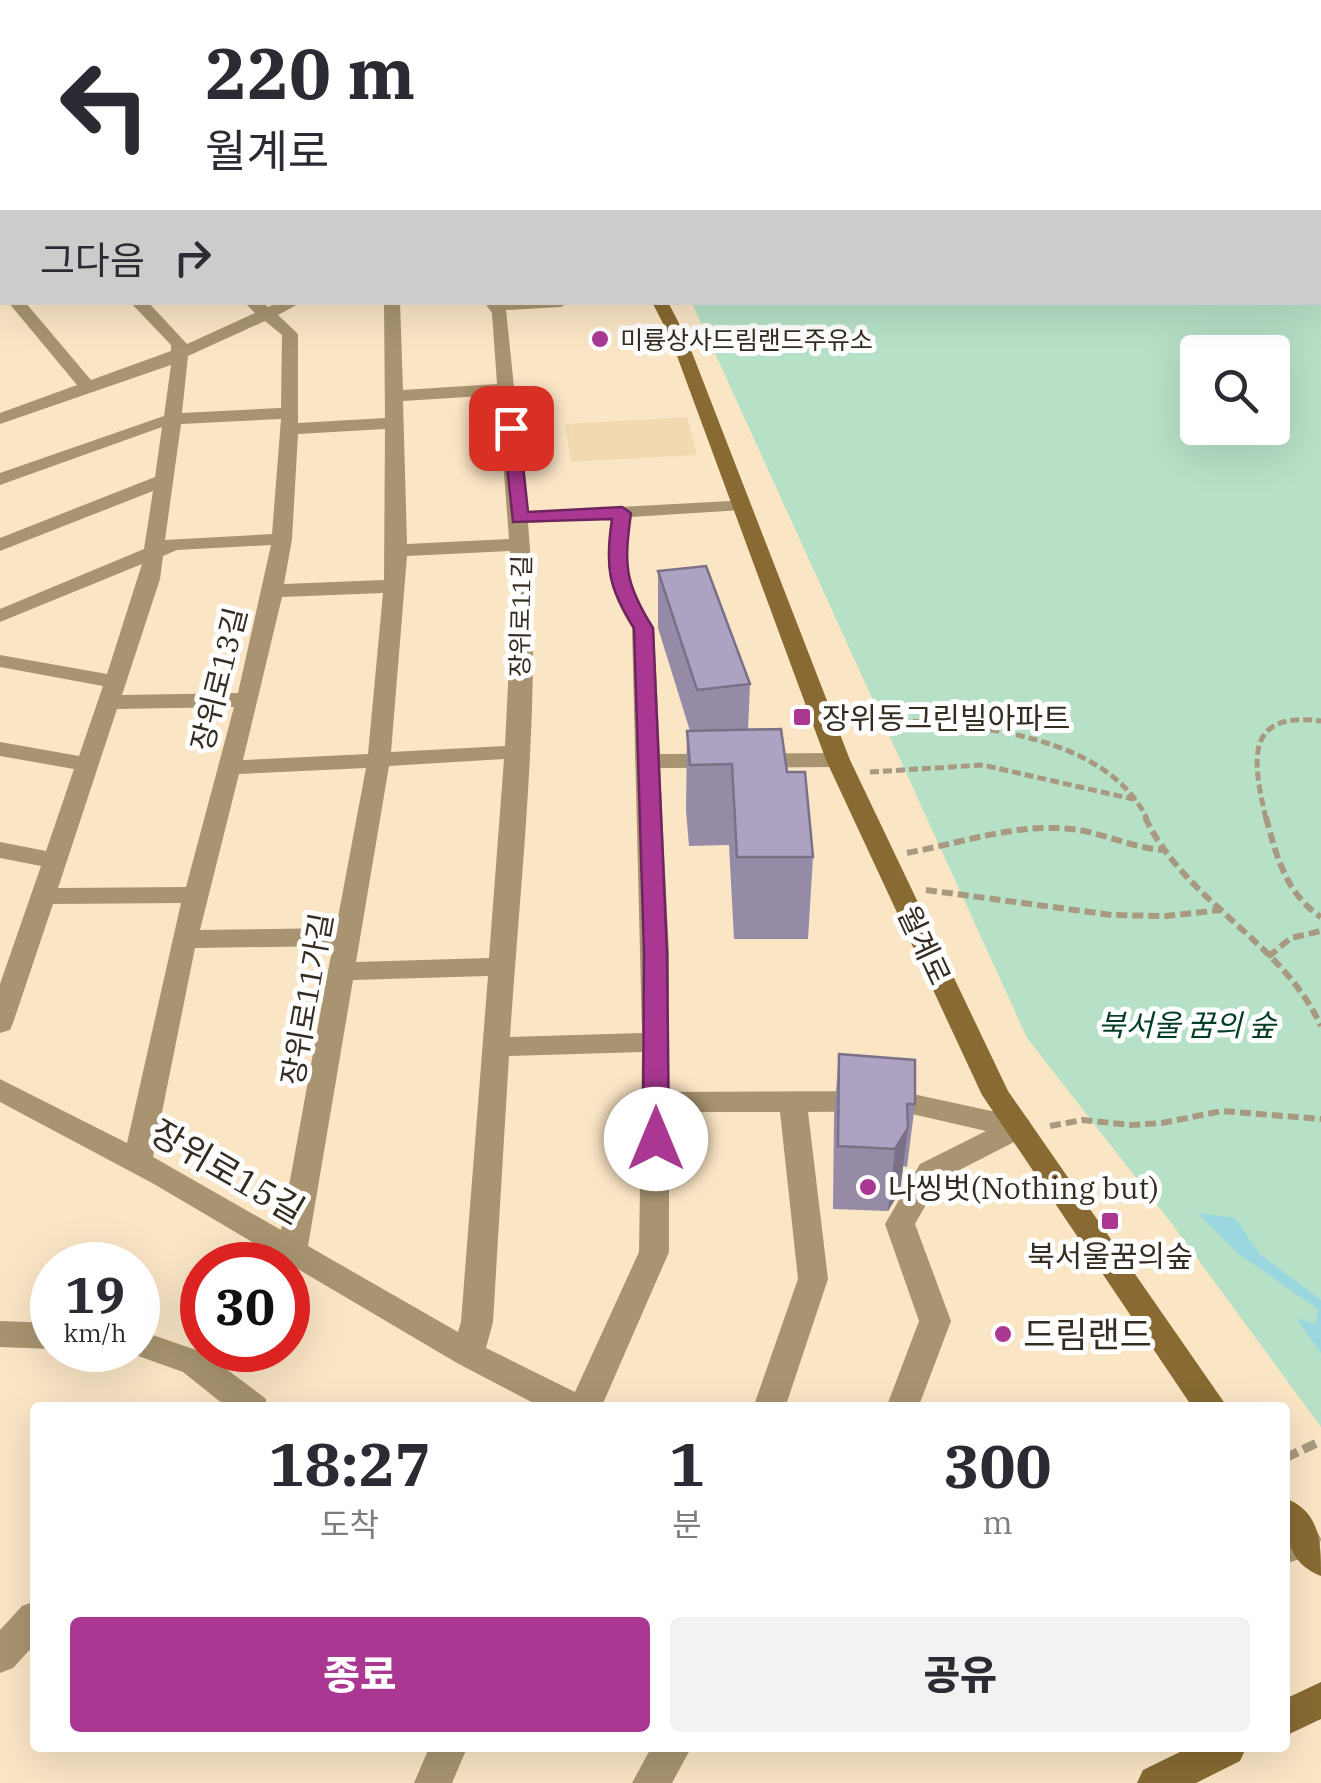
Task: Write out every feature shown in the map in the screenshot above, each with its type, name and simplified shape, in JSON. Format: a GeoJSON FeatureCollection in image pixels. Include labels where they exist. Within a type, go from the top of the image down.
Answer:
{"type":"FeatureCollection","features":[{"type":"Feature","properties":{"kind":"main road","name":"월계로"},"geometry":{"type":"LineString","coordinates":[[662,305],[678,337],[841,767],[996,1095],[1208,1402]]}},
{"type":"Feature","properties":{"kind":"main road"},"geometry":{"type":"LineString","coordinates":[[1290,1716],[1321,1700]]}},
{"type":"Feature","properties":{"kind":"main road"},"geometry":{"type":"LineString","coordinates":[[1156,1783],[1218,1752]]}},
{"type":"Feature","properties":{"kind":"street"},"geometry":{"type":"LineString","coordinates":[[19,305],[88,387]]}},
{"type":"Feature","properties":{"kind":"street"},"geometry":{"type":"LineString","coordinates":[[0,1023],[11,958],[44,896],[150,579],[180,354],[179,344],[141,305]]}},
{"type":"Feature","properties":{"kind":"street","name":"장위로11가길"},"geometry":{"type":"LineString","coordinates":[[294,1242],[378,758],[397,550],[392,305]]}},
{"type":"Feature","properties":{"kind":"street","name":"장위로11길"},"geometry":{"type":"LineString","coordinates":[[468,1354],[477,1322],[524,583],[500,313],[494,305]]}},
{"type":"Feature","properties":{"kind":"street"},"geometry":{"type":"LineString","coordinates":[[0,419],[180,354],[258,309]]}},
{"type":"Feature","properties":{"kind":"street","name":"장위로13길"},"geometry":{"type":"LineString","coordinates":[[137,1162],[185,939],[248,700],[282,539],[290,334],[258,309]]}},
{"type":"Feature","properties":{"kind":"street"},"geometry":{"type":"LineString","coordinates":[[394,396],[507,390]]}},
{"type":"Feature","properties":{"kind":"street"},"geometry":{"type":"LineString","coordinates":[[0,479],[146,425],[173,419],[394,423]]}},
{"type":"Feature","properties":{"kind":"street"},"geometry":{"type":"LineString","coordinates":[[0,545],[164,480]]}},
{"type":"Feature","properties":{"kind":"street"},"geometry":{"type":"LineString","coordinates":[[519,518],[742,504]]}},
{"type":"Feature","properties":{"kind":"street"},"geometry":{"type":"LineString","coordinates":[[587,1402],[654,1252],[656,1042],[644,628],[626,601],[615,561],[622,513]]}},
{"type":"Feature","properties":{"kind":"street"},"geometry":{"type":"LineString","coordinates":[[0,616],[174,544],[282,539]]}},
{"type":"Feature","properties":{"kind":"street"},"geometry":{"type":"LineString","coordinates":[[397,550],[521,545]]}},
{"type":"Feature","properties":{"kind":"street"},"geometry":{"type":"LineString","coordinates":[[273,592],[394,586]]}},
{"type":"Feature","properties":{"kind":"street"},"geometry":{"type":"LineString","coordinates":[[0,661],[113,692],[248,700]]}},
{"type":"Feature","properties":{"kind":"street"},"geometry":{"type":"LineString","coordinates":[[0,749],[88,765]]}},
{"type":"Feature","properties":{"kind":"street"},"geometry":{"type":"LineString","coordinates":[[230,767],[352,765],[378,758],[516,752]]}},
{"type":"Feature","properties":{"kind":"street"},"geometry":{"type":"LineString","coordinates":[[649,761],[841,767]]}},
{"type":"Feature","properties":{"kind":"street"},"geometry":{"type":"LineString","coordinates":[[0,850],[56,861]]}},
{"type":"Feature","properties":{"kind":"street"},"geometry":{"type":"LineString","coordinates":[[44,896],[197,894]]}},
{"type":"Feature","properties":{"kind":"street"},"geometry":{"type":"LineString","coordinates":[[185,939],[347,936]]}},
{"type":"Feature","properties":{"kind":"street"},"geometry":{"type":"LineString","coordinates":[[341,971],[502,968]]}},
{"type":"Feature","properties":{"kind":"street"},"geometry":{"type":"LineString","coordinates":[[496,1047],[656,1042]]}},
{"type":"Feature","properties":{"kind":"street","name":"장위로15길"},"geometry":{"type":"LineString","coordinates":[[0,1089],[276,1242]]}},
{"type":"Feature","properties":{"kind":"street"},"geometry":{"type":"LineString","coordinates":[[771,1402],[813,1279],[793,1100]]}},
{"type":"Feature","properties":{"kind":"street"},"geometry":{"type":"LineString","coordinates":[[656,1102],[900,1102],[1022,1132]]}},
{"type":"Feature","properties":{"kind":"street"},"geometry":{"type":"LineString","coordinates":[[904,1402],[935,1321],[900,1224],[930,1172],[1022,1132]]}},
{"type":"Feature","properties":{"kind":"street","name":"장위로15길"},"geometry":{"type":"LineString","coordinates":[[310,1262],[468,1354],[563,1402]]}},
{"type":"Feature","properties":{"kind":"street"},"geometry":{"type":"LineString","coordinates":[[0,1334],[30,1335]]}},
{"type":"Feature","properties":{"kind":"street"},"geometry":{"type":"LineString","coordinates":[[160,1350],[194,1362],[245,1402]]}},
{"type":"Feature","properties":{"kind":"street"},"geometry":{"type":"LineString","coordinates":[[0,1656],[30,1623]]}},
{"type":"Feature","properties":{"kind":"street"},"geometry":{"type":"LineString","coordinates":[[433,1783],[446,1752]]}},
{"type":"Feature","properties":{"kind":"street"},"geometry":{"type":"LineString","coordinates":[[652,1783],[670,1752]]}},
{"type":"Feature","properties":{"kind":"path"},"geometry":{"type":"LineString","coordinates":[[822,717],[912,721],[1026,737],[1086,762],[1135,798],[1164,850],[1192,885],[1268,957],[1318,1013],[1321,1026]]}},
{"type":"Feature","properties":{"kind":"path"},"geometry":{"type":"LineString","coordinates":[[1321,721],[1279,720],[1265,729],[1259,744],[1274,849],[1300,902],[1321,917]]}},
{"type":"Feature","properties":{"kind":"path"},"geometry":{"type":"LineString","coordinates":[[841,767],[983,765],[1135,798]]}},
{"type":"Feature","properties":{"kind":"path"},"geometry":{"type":"LineString","coordinates":[[884,856],[1040,827],[1094,831],[1164,850]]}},
{"type":"Feature","properties":{"kind":"path"},"geometry":{"type":"LineString","coordinates":[[899,890],[957,889],[1010,903],[1126,916],[1190,916],[1222,910]]}},
{"type":"Feature","properties":{"kind":"path"},"geometry":{"type":"LineString","coordinates":[[1268,957],[1284,938],[1321,932]]}},
{"type":"Feature","properties":{"kind":"path"},"geometry":{"type":"LineString","coordinates":[[1022,1132],[1083,1120],[1131,1125],[1190,1119],[1222,1111],[1321,1119]]}},
{"type":"Feature","properties":{"kind":"path"},"geometry":{"type":"LineString","coordinates":[[1290,1456],[1321,1441]]}},
{"type":"Feature","properties":{"kind":"shaded area"},"geometry":{"type":"Polygon","coordinates":[[[687,417],[697,455],[571,462],[565,424],[687,417]]]}},
{"type":"Feature","properties":{"kind":"green space","name":"북서울 꿈의 숲"},"geometry":{"type":"Polygon","coordinates":[[[693,305],[1321,305],[1321,1427],[1172,1224],[1027,1038],[693,305]]]}},
{"type":"Feature","properties":{"kind":"water"},"geometry":{"type":"Polygon","coordinates":[[[1198,1213],[1235,1218],[1260,1254],[1321,1300],[1321,1353],[1296,1318],[1315,1324],[1318,1309],[1240,1255],[1198,1213]]]}},
{"type":"Feature","properties":{"kind":"building"},"geometry":{"type":"Polygon","coordinates":[[[706,566],[750,684],[697,690],[658,571],[706,566]]]}},
{"type":"Feature","properties":{"kind":"building"},"geometry":{"type":"Polygon","coordinates":[[[781,729],[787,772],[805,772],[813,857],[737,857],[732,764],[690,765],[687,731],[781,729]]]}},
{"type":"Feature","properties":{"kind":"building"},"geometry":{"type":"Polygon","coordinates":[[[839,1054],[915,1060],[915,1104],[907,1104],[908,1128],[895,1149],[838,1146],[839,1054]]]}},
{"type":"Feature","properties":{"kind":"place","name":"미륭상사드림랜드주유소"},"geometry":{"type":"Point","coordinates":[600,339]}},
{"type":"Feature","properties":{"kind":"place","name":"장위동그린빌아파트"},"geometry":{"type":"Point","coordinates":[802,717]}},
{"type":"Feature","properties":{"kind":"place","name":"나씽벗(Nothing but)"},"geometry":{"type":"Point","coordinates":[868,1187]}},
{"type":"Feature","properties":{"kind":"place","name":"북서울꿈의숲"},"geometry":{"type":"Point","coordinates":[1110,1221]}},
{"type":"Feature","properties":{"kind":"place","name":"드림랜드"},"geometry":{"type":"Point","coordinates":[1003,1334]}},
{"type":"Feature","properties":{"kind":"route"},"geometry":{"type":"LineString","coordinates":[[511,428],[519,518],[622,513],[615,561],[626,601],[644,628],[656,953],[656,1139]]}}]}
